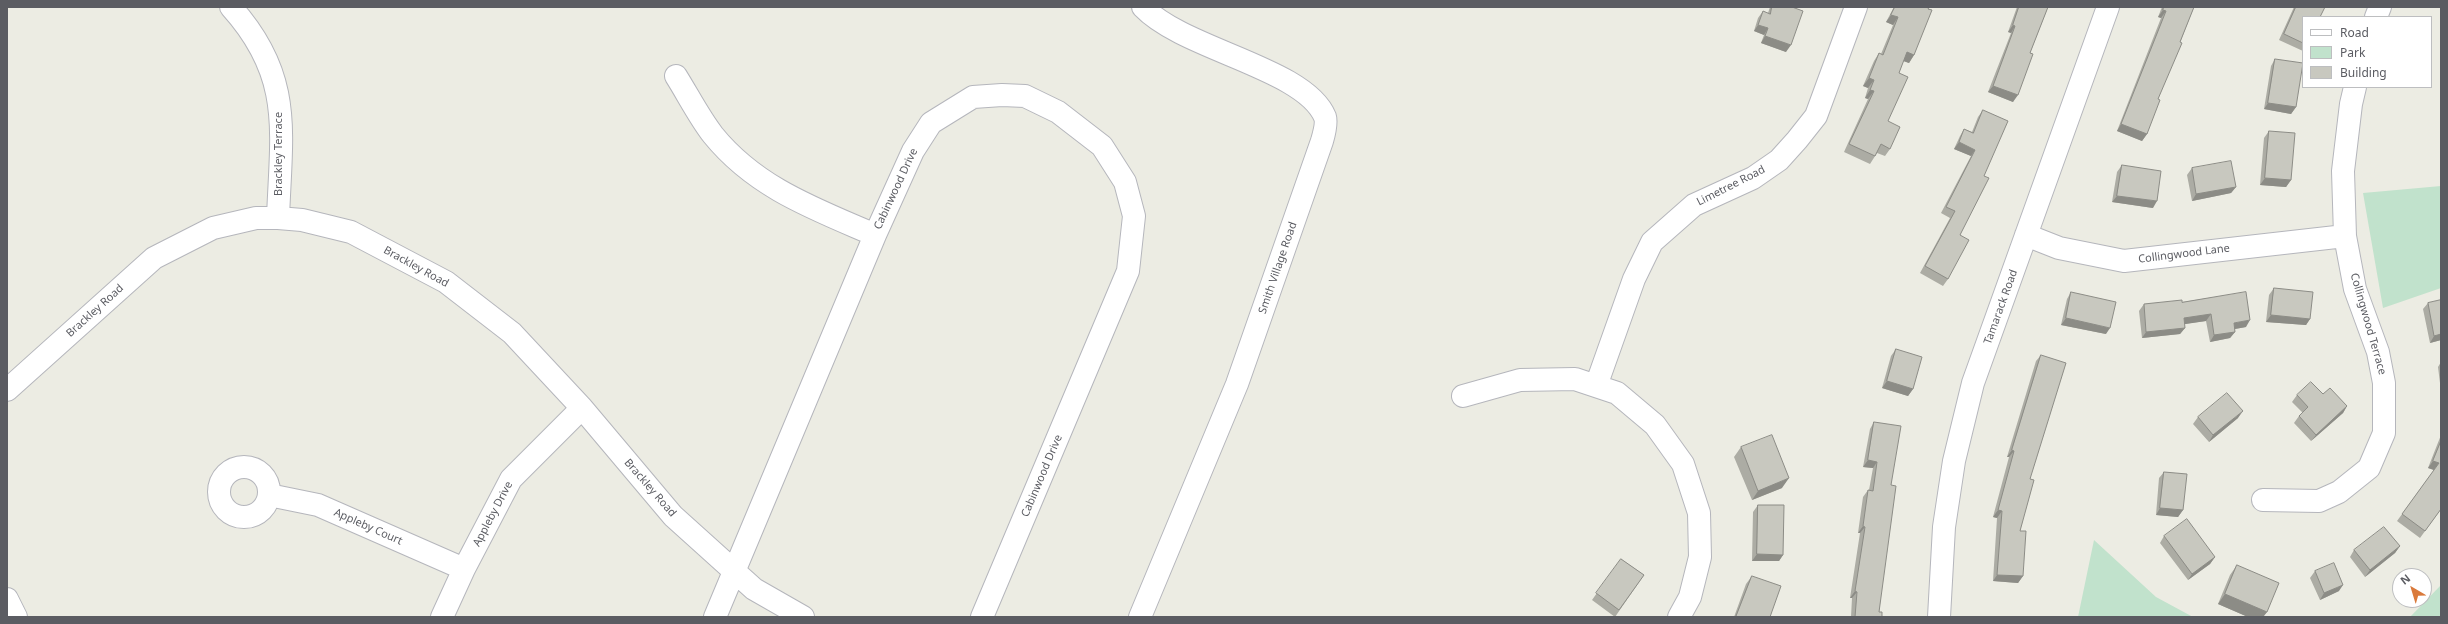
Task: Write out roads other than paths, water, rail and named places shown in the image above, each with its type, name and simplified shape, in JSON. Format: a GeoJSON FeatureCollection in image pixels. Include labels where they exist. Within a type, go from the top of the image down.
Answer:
{"type":"FeatureCollection","features":[{"type":"Feature","properties":{"kind":"street","name":"Brackley Terrace"},"geometry":{"type":"LineString","coordinates":[[231,7],[248,26],[266,54],[277,86],[282,123],[278,218]]}},
{"type":"Feature","properties":{"kind":"street","name":"Smith Village Road"},"geometry":{"type":"LineString","coordinates":[[1140,617],[1237,384],[1322,140],[1326,118],[1316,101],[1298,88],[1271,72],[1191,39],[1150,15],[1143,7]]}},
{"type":"Feature","properties":{"kind":"street","name":"Limetree Road"},"geometry":{"type":"LineString","coordinates":[[1596,386],[1634,279],[1652,242],[1694,205],[1753,178],[1779,160],[1797,140],[1816,116],[1856,7]]}},
{"type":"Feature","properties":{"kind":"street","name":"Tamarack Road"},"geometry":{"type":"LineString","coordinates":[[1939,617],[1944,527],[1954,461],[1974,383],[2108,7]]}},
{"type":"Feature","properties":{"kind":"street"},"geometry":{"type":"LineString","coordinates":[[676,76],[713,135],[747,170],[789,198],[875,235]]}},
{"type":"Feature","properties":{"kind":"street","name":"Collingwood Terrace"},"geometry":{"type":"LineString","coordinates":[[2263,500],[2319,501],[2339,492],[2368,468],[2384,433],[2384,383],[2378,352],[2355,289],[2345,236],[2343,171],[2351,104],[2355,88]]}},
{"type":"Feature","properties":{"kind":"street","name":"Cabinwood Drive"},"geometry":{"type":"LineString","coordinates":[[715,617],[875,235],[912,152],[931,123],[973,98],[1002,95],[1025,96],[1058,112],[1102,146],[1125,182],[1134,216],[1128,271],[982,617]]}},
{"type":"Feature","properties":{"kind":"street","name":"Brackley Road"},"geometry":{"type":"LineString","coordinates":[[7,390],[154,258],[212,228],[256,218],[278,218],[302,220],[351,232],[446,282],[512,333],[582,408],[673,516],[754,589],[803,617]]}},
{"type":"Feature","properties":{"kind":"street","name":"Collingwood Lane"},"geometry":{"type":"LineString","coordinates":[[2026,235],[2059,248],[2124,261],[2345,236]]}},
{"type":"Feature","properties":{"kind":"street"},"geometry":{"type":"LineString","coordinates":[[1463,396],[1520,380],[1575,379],[1616,393],[1655,425],[1683,464],[1699,513],[1700,557],[1690,597],[1679,617]]}},
{"type":"Feature","properties":{"kind":"street","name":"Appleby Drive"},"geometry":{"type":"LineString","coordinates":[[442,617],[464,569],[511,479],[582,408]]}},
{"type":"Feature","properties":{"kind":"street","name":"Appleby Court"},"geometry":{"type":"LineString","coordinates":[[269,495],[318,505],[464,569]]}},
{"type":"Feature","properties":{"kind":"street"},"geometry":{"type":"LineString","coordinates":[[7,599],[16,617]]}}]}
